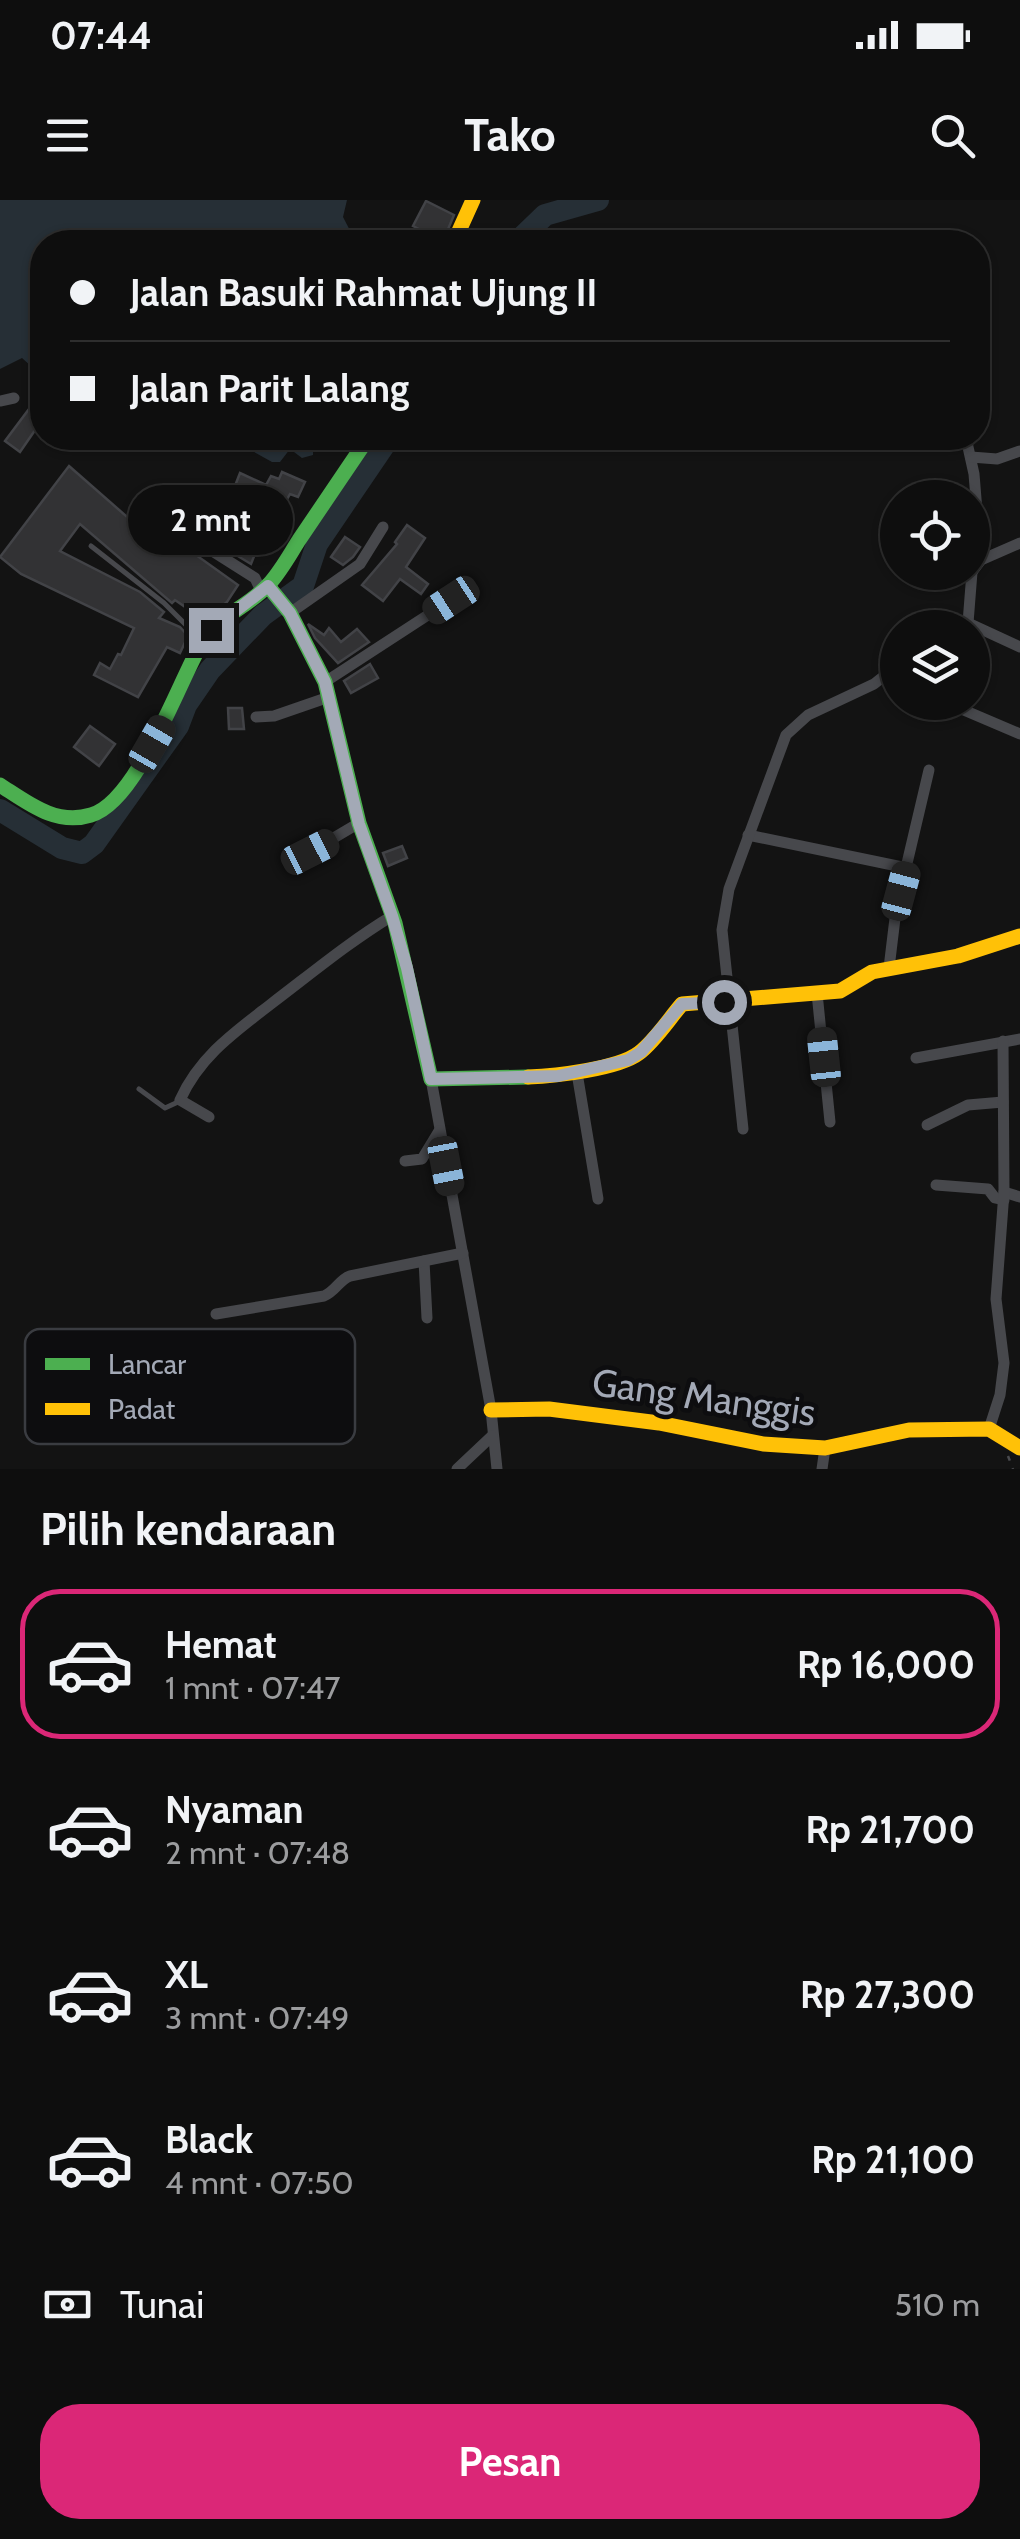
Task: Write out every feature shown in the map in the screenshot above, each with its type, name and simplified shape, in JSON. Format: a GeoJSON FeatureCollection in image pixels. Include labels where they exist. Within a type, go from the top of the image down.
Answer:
{"type":"FeatureCollection","features":[{"type":"Feature","properties":{"kind":"street"},"geometry":{"type":"LineString","coordinates":[[459,230],[473,200]]}},
{"type":"Feature","properties":{"kind":"street"},"geometry":{"type":"LineString","coordinates":[[0,401],[14,398]]}},
{"type":"Feature","properties":{"kind":"street"},"geometry":{"type":"LineString","coordinates":[[277,600],[361,450]]}},
{"type":"Feature","properties":{"kind":"street"},"geometry":{"type":"LineString","coordinates":[[969,450],[973,480]]}},
{"type":"Feature","properties":{"kind":"street"},"geometry":{"type":"LineString","coordinates":[[971,457],[997,459],[1020,452]]}},
{"type":"Feature","properties":{"kind":"street"},"geometry":{"type":"LineString","coordinates":[[0,784],[38,809],[64,819],[80,819],[100,811],[130,781],[165,720],[202,642],[222,620],[360,564],[383,527]]}},
{"type":"Feature","properties":{"kind":"street"},"geometry":{"type":"LineString","coordinates":[[990,556],[1020,542]]}},
{"type":"Feature","properties":{"kind":"street"},"geometry":{"type":"LineString","coordinates":[[214,552],[255,578],[277,600],[327,690],[359,824],[392,916],[431,1079],[491,1410],[497,1469]]}},
{"type":"Feature","properties":{"kind":"street"},"geometry":{"type":"LineString","coordinates":[[256,717],[274,716],[327,690],[451,600]]}},
{"type":"Feature","properties":{"kind":"street"},"geometry":{"type":"LineString","coordinates":[[990,633],[1020,647]]}},
{"type":"Feature","properties":{"kind":"street"},"geometry":{"type":"LineString","coordinates":[[742,1129],[722,930],[724,910],[780,748],[793,727],[808,715],[880,679]]}},
{"type":"Feature","properties":{"kind":"street"},"geometry":{"type":"LineString","coordinates":[[987,720],[1020,734]]}},
{"type":"Feature","properties":{"kind":"street"},"geometry":{"type":"LineString","coordinates":[[890,968],[896,910],[929,770]]}},
{"type":"Feature","properties":{"kind":"street"},"geometry":{"type":"LineString","coordinates":[[310,852],[359,824]]}},
{"type":"Feature","properties":{"kind":"street"},"geometry":{"type":"LineString","coordinates":[[748,836],[907,868]]}},
{"type":"Feature","properties":{"kind":"street"},"geometry":{"type":"LineString","coordinates":[[209,1117],[180,1100],[204,1061],[238,1028],[318,964],[392,916]]}},
{"type":"Feature","properties":{"kind":"street"},"geometry":{"type":"LineString","coordinates":[[431,1079],[577,1073],[635,1056],[682,1004],[846,989],[872,972],[958,956],[1020,936]]}},
{"type":"Feature","properties":{"kind":"street"},"geometry":{"type":"LineString","coordinates":[[817,993],[830,1122]]}},
{"type":"Feature","properties":{"kind":"street"},"geometry":{"type":"LineString","coordinates":[[916,1058],[1020,1039]]}},
{"type":"Feature","properties":{"kind":"street"},"geometry":{"type":"LineString","coordinates":[[1003,1041],[1004,1196],[996,1300],[1004,1363],[990,1429],[1020,1448]]}},
{"type":"Feature","properties":{"kind":"street"},"geometry":{"type":"LineString","coordinates":[[577,1073],[598,1199]]}},
{"type":"Feature","properties":{"kind":"street"},"geometry":{"type":"LineString","coordinates":[[927,1125],[968,1105],[1003,1102]]}},
{"type":"Feature","properties":{"kind":"street"},"geometry":{"type":"LineString","coordinates":[[405,1161],[422,1159],[440,1131]]}},
{"type":"Feature","properties":{"kind":"street"},"geometry":{"type":"LineString","coordinates":[[936,1185],[990,1189],[995,1198],[1020,1197]]}},
{"type":"Feature","properties":{"kind":"street"},"geometry":{"type":"LineString","coordinates":[[216,1314],[324,1296],[334,1292],[346,1277],[463,1253]]}},
{"type":"Feature","properties":{"kind":"street"},"geometry":{"type":"LineString","coordinates":[[424,1261],[426,1318]]}},
{"type":"Feature","properties":{"kind":"street","name":"Gang Manggis"},"geometry":{"type":"LineString","coordinates":[[491,1410],[549,1409],[659,1422],[763,1444],[825,1448],[909,1430],[990,1429]]}},
{"type":"Feature","properties":{"kind":"street"},"geometry":{"type":"LineString","coordinates":[[457,1469],[492,1436]]}},
{"type":"Feature","properties":{"kind":"street"},"geometry":{"type":"LineString","coordinates":[[822,1469],[825,1448]]}},
{"type":"Feature","properties":{"kind":"lane"},"geometry":{"type":"LineString","coordinates":[[91,546],[164,603],[202,642]]}},
{"type":"Feature","properties":{"kind":"lane"},"geometry":{"type":"LineString","coordinates":[[139,1089],[165,1108],[180,1100]]}},
{"type":"Feature","properties":{"kind":"shaded area"},"geometry":{"type":"Polygon","coordinates":[[[0,200],[347,200],[343,217],[350,230],[30,230],[30,365],[22,358],[0,369],[0,200]]]}},
{"type":"Feature","properties":{"kind":"shaded area"},"geometry":{"type":"Polygon","coordinates":[[[250,450],[289,450],[280,462],[272,462],[250,450]]]}},
{"type":"Feature","properties":{"kind":"shaded area"},"geometry":{"type":"Polygon","coordinates":[[[291,450],[313,450],[313,455],[302,458],[291,450]]]}},
{"type":"Feature","properties":{"kind":"building"},"geometry":{"type":"Polygon","coordinates":[[[426,201],[454,215],[448,230],[421,230],[413,226],[426,201]]]}},
{"type":"Feature","properties":{"kind":"building"},"geometry":{"type":"Polygon","coordinates":[[[30,408],[30,437],[20,452],[5,441],[30,408]]]}},
{"type":"Feature","properties":{"kind":"building"},"geometry":{"type":"Polygon","coordinates":[[[69,466],[150,537],[161,521],[164,523],[180,488],[226,509],[240,473],[266,485],[271,476],[279,479],[282,472],[305,482],[298,497],[290,494],[280,512],[273,509],[251,564],[218,544],[206,547],[179,534],[175,540],[238,585],[227,602],[199,625],[188,609],[175,600],[172,603],[80,524],[60,551],[140,592],[164,612],[159,618],[180,627],[188,636],[180,653],[167,647],[138,697],[94,675],[100,663],[110,669],[134,628],[21,574],[0,557],[69,466]]]}},
{"type":"Feature","properties":{"kind":"building"},"geometry":{"type":"Polygon","coordinates":[[[407,525],[425,538],[406,567],[428,584],[421,594],[400,579],[383,601],[362,585],[397,544],[407,525]]]}},
{"type":"Feature","properties":{"kind":"building"},"geometry":{"type":"Polygon","coordinates":[[[345,537],[360,547],[343,565],[331,557],[345,537]]]}},
{"type":"Feature","properties":{"kind":"building"},"geometry":{"type":"Polygon","coordinates":[[[308,624],[324,635],[329,628],[341,642],[357,629],[369,642],[338,663],[308,624]]]}},
{"type":"Feature","properties":{"kind":"building"},"geometry":{"type":"Polygon","coordinates":[[[370,664],[378,678],[351,693],[344,681],[370,664]]]}},
{"type":"Feature","properties":{"kind":"building"},"geometry":{"type":"Polygon","coordinates":[[[228,708],[242,708],[244,729],[229,729],[228,708]]]}},
{"type":"Feature","properties":{"kind":"building"},"geometry":{"type":"Polygon","coordinates":[[[90,726],[115,744],[99,766],[74,747],[90,726]]]}},
{"type":"Feature","properties":{"kind":"building"},"geometry":{"type":"Polygon","coordinates":[[[402,846],[407,858],[388,866],[383,853],[402,846]]]}},
{"type":"Feature","properties":{"kind":"waterway"},"geometry":{"type":"LineString","coordinates":[[529,230],[545,215],[598,200]]}},
{"type":"Feature","properties":{"kind":"waterway"},"geometry":{"type":"LineString","coordinates":[[0,810],[62,848],[82,853],[94,844],[178,726],[186,705],[210,670],[263,615],[303,586],[317,544],[381,450]]}},
{"type":"Feature","properties":{"kind":"traffic: fast"},"geometry":{"type":"LineString","coordinates":[[0,785],[54,815],[78,818],[108,806],[140,766],[208,634],[273,579],[360,450]]}},
{"type":"Feature","properties":{"kind":"traffic: fast"},"geometry":{"type":"LineString","coordinates":[[268,586],[290,613],[325,682],[359,823],[395,923],[431,1079],[528,1077]]}},
{"type":"Feature","properties":{"kind":"traffic: slow"},"geometry":{"type":"LineString","coordinates":[[459,230],[473,200]]}},
{"type":"Feature","properties":{"kind":"traffic: slow"},"geometry":{"type":"LineString","coordinates":[[528,1077],[586,1071],[629,1059],[651,1042],[682,1004],[840,991],[872,972],[958,956],[1020,936]]}},
{"type":"Feature","properties":{"kind":"traffic: slow"},"geometry":{"type":"LineString","coordinates":[[491,1410],[549,1409],[659,1423],[763,1444],[825,1448],[909,1430],[989,1429],[1020,1448]]}},
{"type":"Feature","properties":{"kind":"route"},"geometry":{"type":"LineString","coordinates":[[211,630],[268,586],[287,609],[308,646],[325,682],[359,824],[395,922],[431,1079],[558,1076],[628,1060],[641,1052],[682,1004],[724,1002]]}}]}
